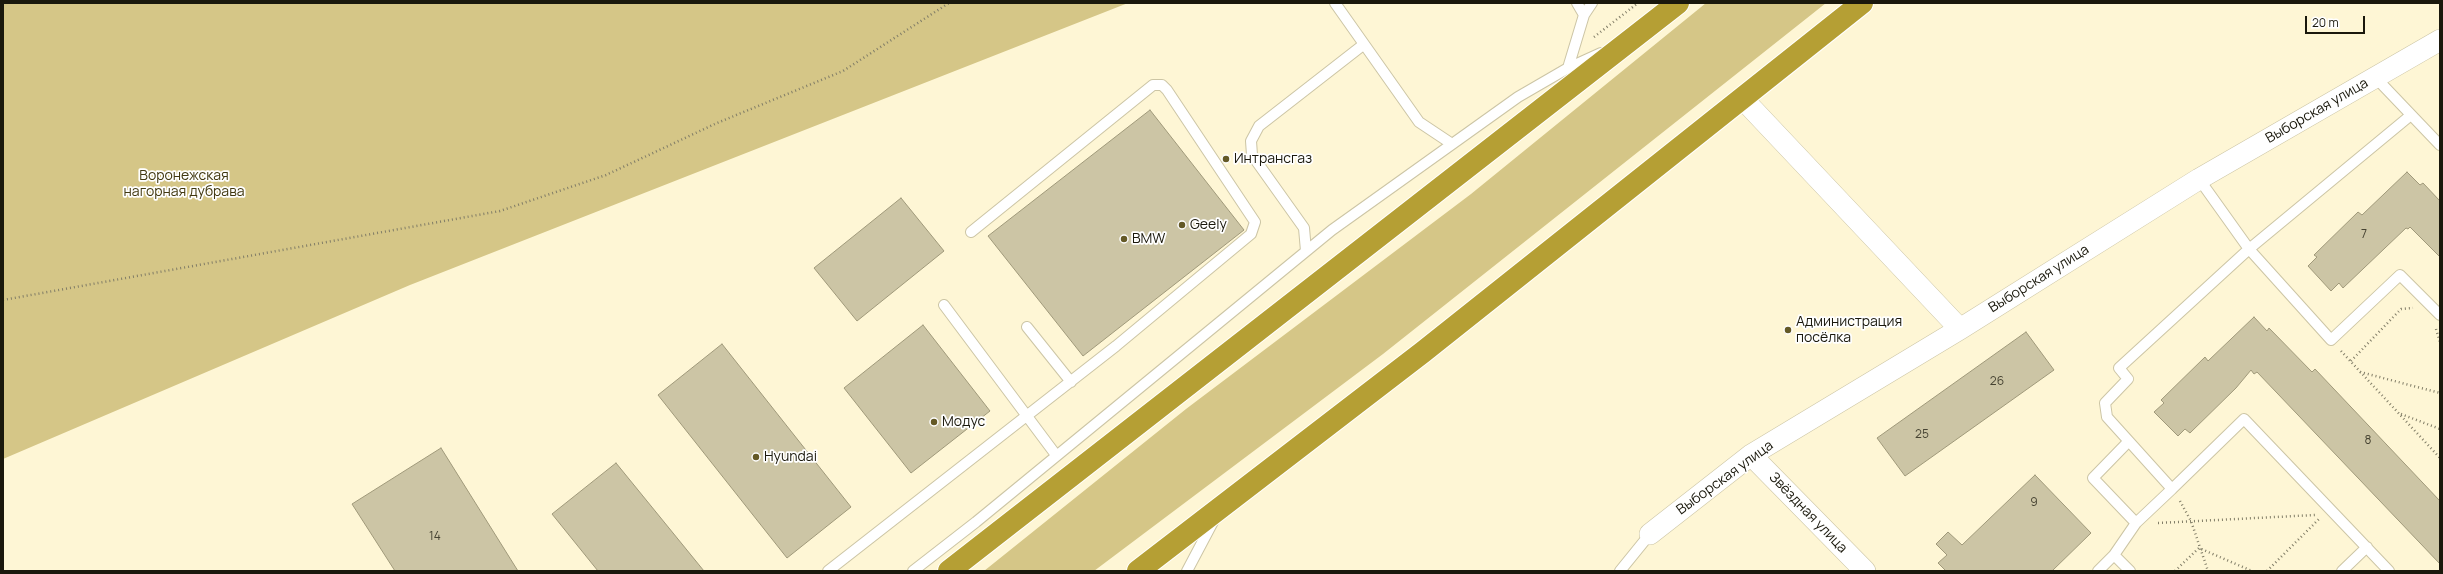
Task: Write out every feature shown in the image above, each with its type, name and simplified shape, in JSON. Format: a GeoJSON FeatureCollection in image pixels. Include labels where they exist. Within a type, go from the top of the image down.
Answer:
{"type":"FeatureCollection","features":[{"type":"Feature","properties":{"kind":"highway"},"geometry":{"type":"LineString","coordinates":[[948,571],[1678,3]]}},
{"type":"Feature","properties":{"kind":"highway"},"geometry":{"type":"LineString","coordinates":[[1138,571],[1423,352],[1862,3]]}},
{"type":"Feature","properties":{"kind":"street","name":"Выборская улица"},"geometry":{"type":"LineString","coordinates":[[1650,534],[1751,455],[1960,329],[2199,179],[2440,40]]}},
{"type":"Feature","properties":{"kind":"street"},"geometry":{"type":"LineString","coordinates":[[1742,98],[1960,329]]}},
{"type":"Feature","properties":{"kind":"street","name":"Звёздная улица"},"geometry":{"type":"LineString","coordinates":[[1751,455],[1865,571]]}},
{"type":"Feature","properties":{"kind":"lane"},"geometry":{"type":"LineString","coordinates":[[1335,3],[1363,45],[1419,122],[1452,144]]}},
{"type":"Feature","properties":{"kind":"lane"},"geometry":{"type":"LineString","coordinates":[[1577,3],[1584,15]]}},
{"type":"Feature","properties":{"kind":"lane"},"geometry":{"type":"LineString","coordinates":[[1568,68],[1584,15],[1592,3]]}},
{"type":"Feature","properties":{"kind":"lane"},"geometry":{"type":"LineString","coordinates":[[913,571],[976,522],[1306,252],[1518,97],[1568,68],[1633,38]]}},
{"type":"Feature","properties":{"kind":"lane"},"geometry":{"type":"LineString","coordinates":[[1306,252],[1304,228],[1252,155],[1251,141],[1260,126],[1363,45]]}},
{"type":"Feature","properties":{"kind":"lane"},"geometry":{"type":"LineString","coordinates":[[2375,78],[2440,145]]}},
{"type":"Feature","properties":{"kind":"lane"},"geometry":{"type":"LineString","coordinates":[[828,571],[1071,382],[1251,234],[1255,228],[1255,222],[1167,90],[1162,85],[1153,85],[971,232]]}},
{"type":"Feature","properties":{"kind":"lane"},"geometry":{"type":"LineString","coordinates":[[2172,488],[2128,442],[2107,417],[2105,403],[2128,379],[2118,368],[2249,249],[2411,115]]}},
{"type":"Feature","properties":{"kind":"lane"},"geometry":{"type":"LineString","coordinates":[[2199,179],[2249,249],[2331,340],[2400,275],[2440,315]]}},
{"type":"Feature","properties":{"kind":"lane"},"geometry":{"type":"LineString","coordinates":[[944,305],[1056,455]]}},
{"type":"Feature","properties":{"kind":"lane"},"geometry":{"type":"LineString","coordinates":[[1027,327],[1071,382]]}},
{"type":"Feature","properties":{"kind":"lane"},"geometry":{"type":"LineString","coordinates":[[2098,571],[2114,555],[2136,524],[2244,419],[2329,513],[2367,547],[2389,571]]}},
{"type":"Feature","properties":{"kind":"lane"},"geometry":{"type":"LineString","coordinates":[[2128,442],[2093,478],[2136,524]]}},
{"type":"Feature","properties":{"kind":"lane"},"geometry":{"type":"LineString","coordinates":[[1187,571],[1221,507]]}},
{"type":"Feature","properties":{"kind":"lane"},"geometry":{"type":"LineString","coordinates":[[1620,571],[1650,534]]}},
{"type":"Feature","properties":{"kind":"lane"},"geometry":{"type":"LineString","coordinates":[[2342,571],[2367,547]]}},
{"type":"Feature","properties":{"kind":"lane"},"geometry":{"type":"LineString","coordinates":[[2114,555],[2130,571]]}},
{"type":"Feature","properties":{"kind":"path"},"geometry":{"type":"LineString","coordinates":[[3,300],[500,211],[606,175],[717,123],[843,71],[949,3]]}},
{"type":"Feature","properties":{"kind":"path"},"geometry":{"type":"LineString","coordinates":[[1572,52],[1638,3]]}},
{"type":"Feature","properties":{"kind":"path"},"geometry":{"type":"LineString","coordinates":[[2350,361],[2401,309],[2415,308]]}},
{"type":"Feature","properties":{"kind":"path"},"geometry":{"type":"LineString","coordinates":[[2431,325],[2440,334]]}},
{"type":"Feature","properties":{"kind":"path"},"geometry":{"type":"LineString","coordinates":[[2331,340],[2440,458]]}},
{"type":"Feature","properties":{"kind":"path"},"geometry":{"type":"LineString","coordinates":[[2360,371],[2440,393]]}},
{"type":"Feature","properties":{"kind":"path"},"geometry":{"type":"LineString","coordinates":[[2398,413],[2440,429]]}},
{"type":"Feature","properties":{"kind":"path"},"geometry":{"type":"LineString","coordinates":[[2172,488],[2191,521],[2208,571]]}},
{"type":"Feature","properties":{"kind":"path"},"geometry":{"type":"LineString","coordinates":[[2136,524],[2329,513]]}},
{"type":"Feature","properties":{"kind":"path"},"geometry":{"type":"LineString","coordinates":[[2268,571],[2329,513]]}},
{"type":"Feature","properties":{"kind":"path"},"geometry":{"type":"LineString","coordinates":[[2175,571],[2199,548]]}},
{"type":"Feature","properties":{"kind":"path"},"geometry":{"type":"LineString","coordinates":[[2199,548],[2252,571]]}},
{"type":"Feature","properties":{"kind":"green space","name":"Воронежская нагорная дубрава"},"geometry":{"type":"Polygon","coordinates":[[[3,3],[1128,3],[410,285],[3,459],[3,3]]]}},
{"type":"Feature","properties":{"kind":"green space"},"geometry":{"type":"Polygon","coordinates":[[[1706,3],[1826,3],[1383,354],[1094,571],[984,571],[1186,409],[1471,194],[1706,3]]]}},
{"type":"Feature","properties":{"kind":"building"},"geometry":{"type":"Polygon","coordinates":[[[1150,110],[1244,230],[1083,356],[988,236],[1150,110]]]}},
{"type":"Feature","properties":{"kind":"building"},"geometry":{"type":"Polygon","coordinates":[[[2407,172],[2420,185],[2423,183],[2440,201],[2440,257],[2410,227],[2408,229],[2406,228],[2343,288],[2339,283],[2331,291],[2308,266],[2317,257],[2314,255],[2358,212],[2362,215],[2407,172]]]}},
{"type":"Feature","properties":{"kind":"building"},"geometry":{"type":"Polygon","coordinates":[[[901,198],[944,251],[857,321],[814,268],[901,198]]]}},
{"type":"Feature","properties":{"kind":"building"},"geometry":{"type":"Polygon","coordinates":[[[2254,317],[2267,331],[2269,328],[2312,372],[2315,369],[2440,501],[2440,564],[2257,372],[2254,374],[2251,370],[2236,388],[2190,433],[2185,429],[2178,436],[2154,412],[2164,403],[2161,400],[2205,357],[2208,361],[2254,317]]]}},
{"type":"Feature","properties":{"kind":"building"},"geometry":{"type":"Polygon","coordinates":[[[923,325],[990,411],[911,473],[844,388],[923,325]]]}},
{"type":"Feature","properties":{"kind":"building"},"geometry":{"type":"Polygon","coordinates":[[[2026,332],[2054,370],[1905,476],[1877,438],[2026,332]]]}},
{"type":"Feature","properties":{"kind":"building"},"geometry":{"type":"Polygon","coordinates":[[[722,344],[851,507],[787,558],[658,395],[722,344]]]}},
{"type":"Feature","properties":{"kind":"building"},"geometry":{"type":"Polygon","coordinates":[[[441,448],[518,571],[395,571],[352,504],[441,448]]]}},
{"type":"Feature","properties":{"kind":"building"},"geometry":{"type":"Polygon","coordinates":[[[616,463],[704,571],[598,571],[552,514],[616,463]]]}},
{"type":"Feature","properties":{"kind":"building"},"geometry":{"type":"Polygon","coordinates":[[[2035,475],[2091,533],[2052,571],[1946,571],[1938,563],[1947,555],[1936,544],[1948,532],[1962,545],[2035,475]]]}},
{"type":"Feature","properties":{"kind":"place","name":"Интрансгаз"},"geometry":{"type":"Point","coordinates":[1226,159]}},
{"type":"Feature","properties":{"kind":"place","name":"Geely"},"geometry":{"type":"Point","coordinates":[1182,225]}},
{"type":"Feature","properties":{"kind":"place","name":"BMW"},"geometry":{"type":"Point","coordinates":[1124,239]}},
{"type":"Feature","properties":{"kind":"place","name":"Администрация посёлка"},"geometry":{"type":"Point","coordinates":[1788,330]}},
{"type":"Feature","properties":{"kind":"place","name":"Модус"},"geometry":{"type":"Point","coordinates":[934,422]}},
{"type":"Feature","properties":{"kind":"place","name":"Hyundai"},"geometry":{"type":"Point","coordinates":[756,457]}}]}
